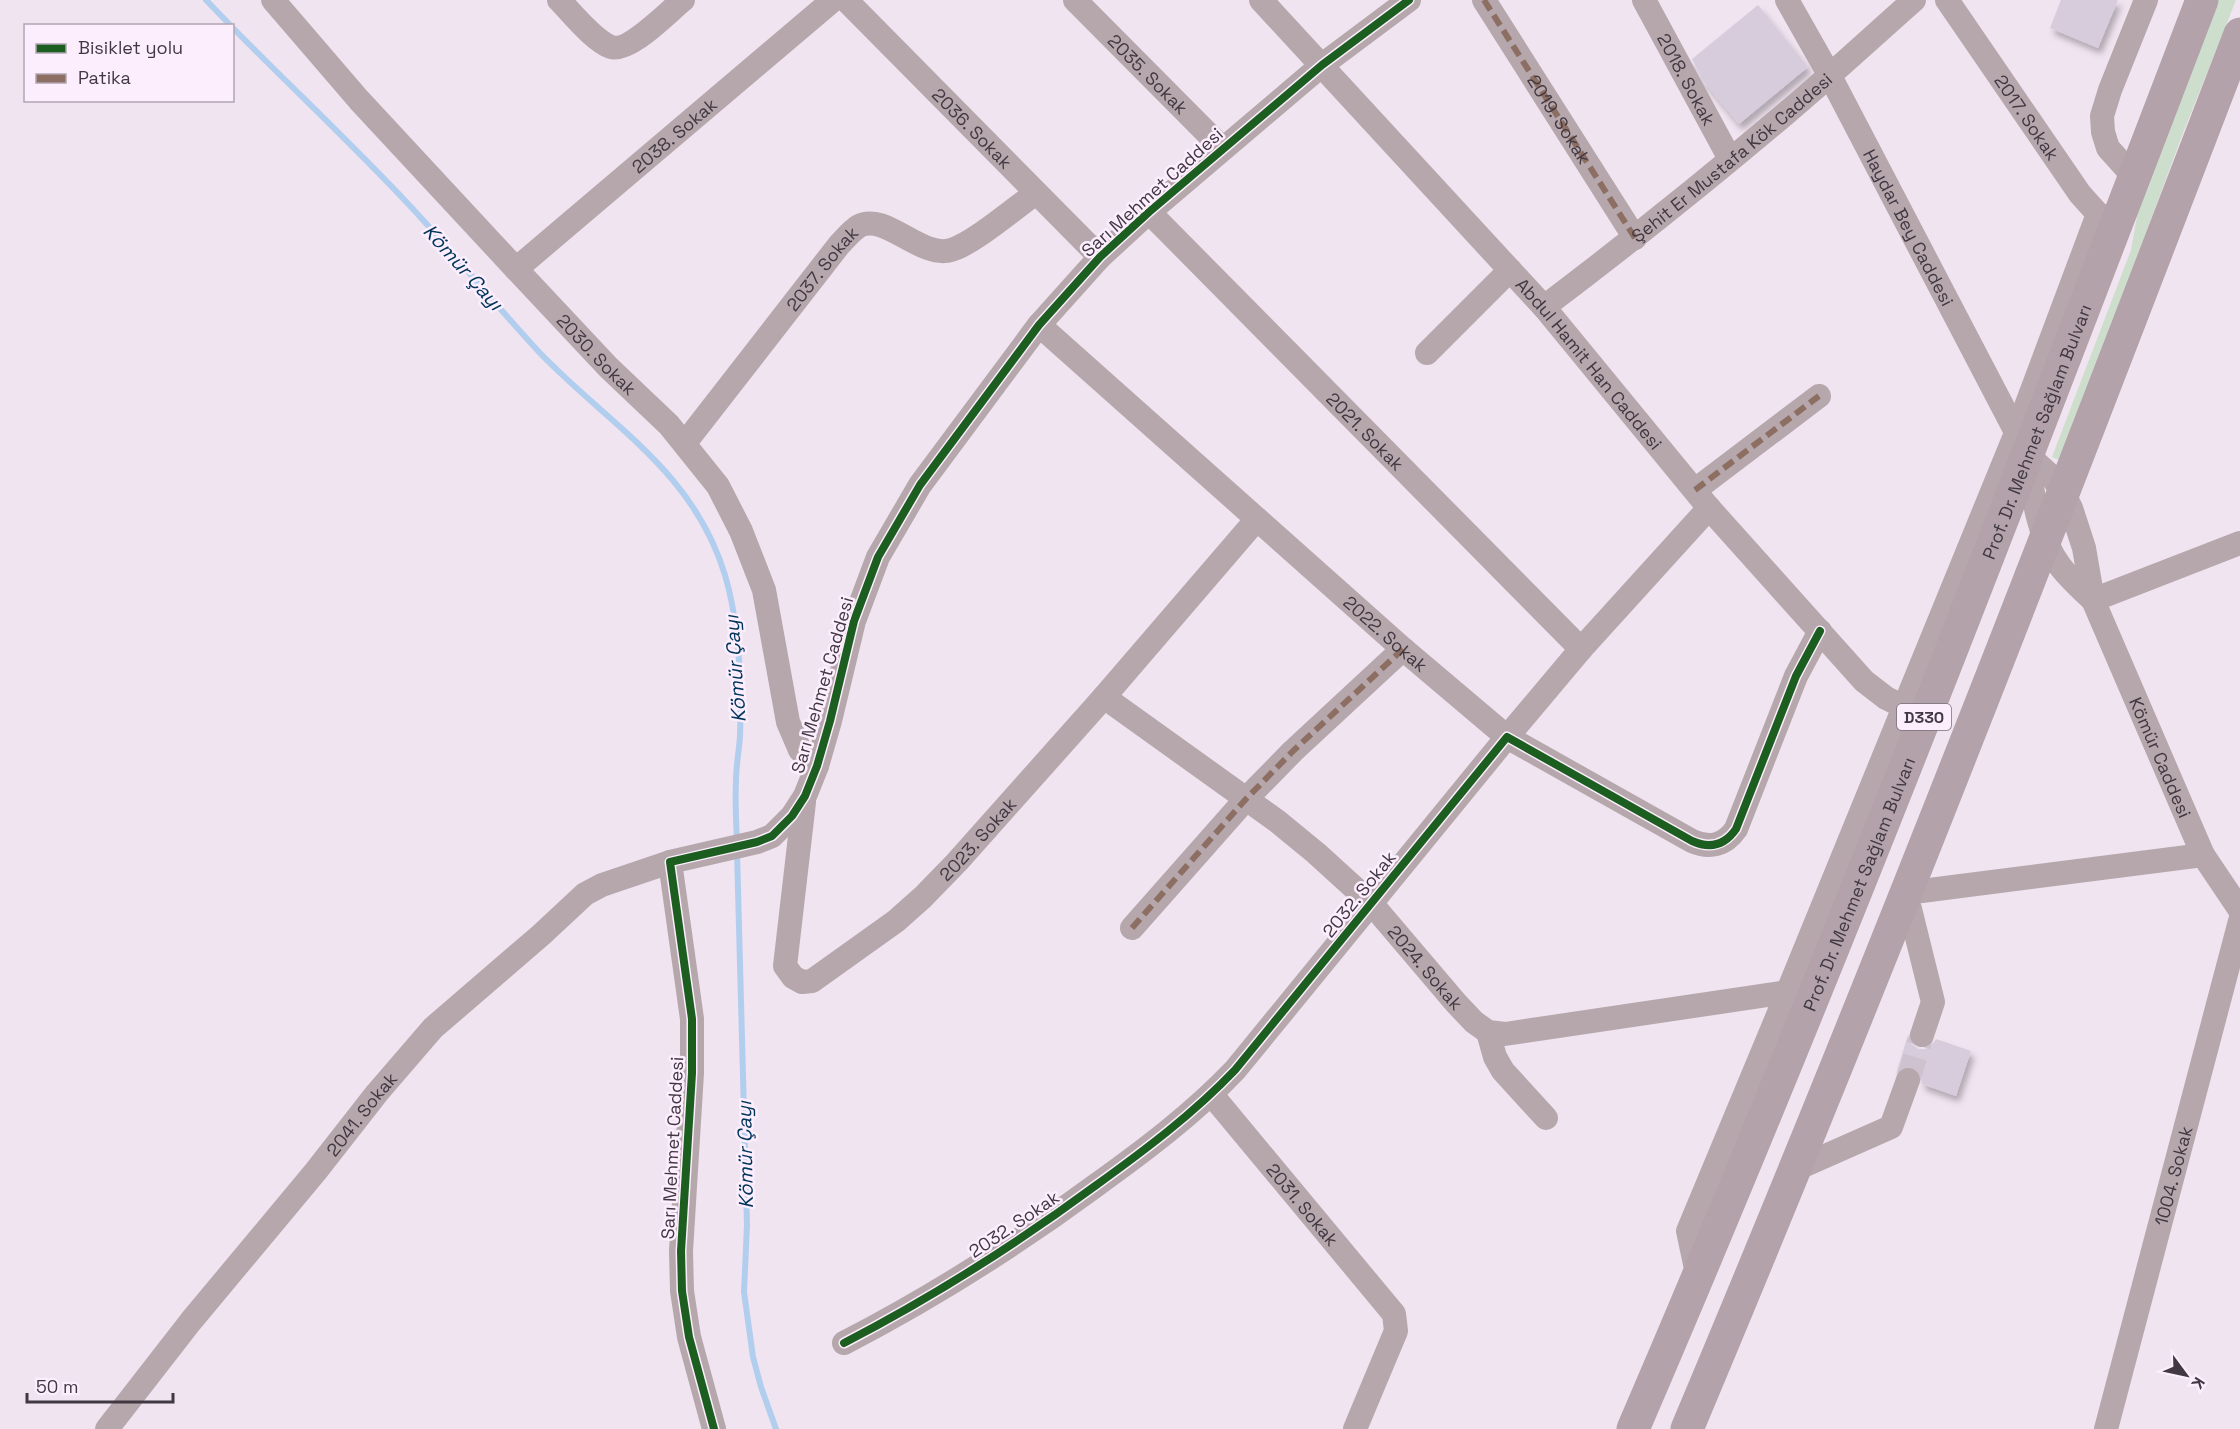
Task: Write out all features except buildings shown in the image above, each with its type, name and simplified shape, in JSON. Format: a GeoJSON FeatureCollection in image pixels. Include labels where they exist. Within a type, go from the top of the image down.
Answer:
{"type":"FeatureCollection","features":[{"type":"Feature","properties":{"kind":"highway","name":"Prof. Dr. Mehmet Sağlam Bulvarı"},"geometry":{"type":"LineString","coordinates":[[1633,1429],[1698,1278],[1802,989],[2022,444],[2108,219],[2134,177],[2202,0]]}},
{"type":"Feature","properties":{"kind":"highway","name":"D330"},"geometry":{"type":"LineString","coordinates":[[1687,1429],[1796,1169],[2046,541],[2240,34]]}},
{"type":"Feature","properties":{"kind":"street"},"geometry":{"type":"LineString","coordinates":[[559,0],[600,40],[612,47],[625,46],[637,38],[682,0]]}},
{"type":"Feature","properties":{"kind":"street","name":"2038. Sokak"},"geometry":{"type":"LineString","coordinates":[[516,269],[833,0]]}},
{"type":"Feature","properties":{"kind":"street","name":"2036. Sokak"},"geometry":{"type":"LineString","coordinates":[[846,0],[1100,257]]}},
{"type":"Feature","properties":{"kind":"street","name":"2035. Sokak"},"geometry":{"type":"LineString","coordinates":[[1075,0],[1222,148]]}},
{"type":"Feature","properties":{"kind":"street","name":"Abdul Hamit Han Caddesi"},"geometry":{"type":"LineString","coordinates":[[1261,0],[1544,307],[1702,499],[1864,681],[1914,712]]}},
{"type":"Feature","properties":{"kind":"street","name":"Sarı Mehmet Caddesi"},"geometry":{"type":"LineString","coordinates":[[714,1429],[692,1346],[682,1291],[681,1251],[692,1074],[692,1019],[670,862],[757,842],[772,836],[783,827],[805,796],[817,766],[830,721],[854,621],[879,556],[920,484],[1039,325],[1100,257],[1149,212],[1322,65],[1409,0]]}},
{"type":"Feature","properties":{"kind":"street","name":"2019. Sokak"},"geometry":{"type":"LineString","coordinates":[[1484,0],[1635,238]]}},
{"type":"Feature","properties":{"kind":"street","name":"2018. Sokak"},"geometry":{"type":"LineString","coordinates":[[1644,0],[1731,159]]}},
{"type":"Feature","properties":{"kind":"street","name":"Haydar Bey Caddesi"},"geometry":{"type":"LineString","coordinates":[[1786,0],[1830,76],[2022,444]]}},
{"type":"Feature","properties":{"kind":"street","name":"Şehit Er Mustafa Kök Caddesi"},"geometry":{"type":"LineString","coordinates":[[1544,307],[1635,238],[1731,159],[1830,76],[1914,0]]}},
{"type":"Feature","properties":{"kind":"street","name":"2017. Sokak"},"geometry":{"type":"LineString","coordinates":[[1947,0],[2080,194],[2108,219]]}},
{"type":"Feature","properties":{"kind":"street"},"geometry":{"type":"LineString","coordinates":[[2134,177],[2108,148],[2103,132],[2102,116],[2146,0]]}},
{"type":"Feature","properties":{"kind":"street","name":"2030. Sokak"},"geometry":{"type":"LineString","coordinates":[[277,1],[359,100],[608,367],[685,443],[718,486],[741,531],[764,590],[788,723],[800,750],[817,766]]}},
{"type":"Feature","properties":{"kind":"street","name":"2037. Sokak"},"geometry":{"type":"LineString","coordinates":[[685,443],[839,245],[861,225],[869,223],[880,225],[923,247],[936,251],[950,251],[977,236],[1036,193]]}},
{"type":"Feature","properties":{"kind":"street","name":"2021. Sokak"},"geometry":{"type":"LineString","coordinates":[[1149,212],[1581,649]]}},
{"type":"Feature","properties":{"kind":"street"},"geometry":{"type":"LineString","coordinates":[[1427,353],[1510,270]]}},
{"type":"Feature","properties":{"kind":"street","name":"2022. Sokak"},"geometry":{"type":"LineString","coordinates":[[1039,325],[1402,649],[1507,737]]}},
{"type":"Feature","properties":{"kind":"street"},"geometry":{"type":"LineString","coordinates":[[1819,396],[1702,499],[1507,737],[1692,841],[1704,845],[1716,845],[1727,839],[1736,829],[1796,676],[1820,631]]}},
{"type":"Feature","properties":{"kind":"street"},"geometry":{"type":"LineString","coordinates":[[2022,444],[2064,494],[2084,548],[2093,600]]}},
{"type":"Feature","properties":{"kind":"street"},"geometry":{"type":"LineString","coordinates":[[2022,444],[2038,520],[2046,541],[2060,566],[2093,600]]}},
{"type":"Feature","properties":{"kind":"street","name":"2023. Sokak"},"geometry":{"type":"LineString","coordinates":[[805,796],[785,966],[793,977],[802,982],[812,981],[896,921],[923,897],[1104,697],[1257,519]]}},
{"type":"Feature","properties":{"kind":"street"},"geometry":{"type":"LineString","coordinates":[[2093,600],[2240,543]]}},
{"type":"Feature","properties":{"kind":"street","name":"Kömür Caddesi"},"geometry":{"type":"LineString","coordinates":[[2093,600],[2203,855],[2240,910]]}},
{"type":"Feature","properties":{"kind":"street"},"geometry":{"type":"LineString","coordinates":[[1132,928],[1246,799],[1293,751],[1402,649]]}},
{"type":"Feature","properties":{"kind":"street","name":"2024. Sokak"},"geometry":{"type":"LineString","coordinates":[[1104,697],[1246,799],[1316,853],[1371,903],[1456,1003],[1474,1022],[1488,1032]]}},
{"type":"Feature","properties":{"kind":"street","name":"2032. Sokak"},"geometry":{"type":"LineString","coordinates":[[844,1342],[897,1316],[1035,1230],[1180,1123],[1212,1095],[1236,1070],[1507,737]]}},
{"type":"Feature","properties":{"kind":"street"},"geometry":{"type":"LineString","coordinates":[[1922,1035],[1933,1002],[1906,893],[2203,855]]}},
{"type":"Feature","properties":{"kind":"street","name":"2041. Sokak"},"geometry":{"type":"LineString","coordinates":[[107,1429],[191,1321],[433,1028],[518,956],[585,894],[602,885],[670,862]]}},
{"type":"Feature","properties":{"kind":"street","name":"1004. Sokak"},"geometry":{"type":"LineString","coordinates":[[2106,1429],[2240,921]]}},
{"type":"Feature","properties":{"kind":"street"},"geometry":{"type":"LineString","coordinates":[[1546,1118],[1503,1071],[1495,1057],[1488,1032],[1505,1034],[1802,989]]}},
{"type":"Feature","properties":{"kind":"street"},"geometry":{"type":"LineString","coordinates":[[1796,1169],[1891,1127],[1908,1080]]}},
{"type":"Feature","properties":{"kind":"street","name":"2031. Sokak"},"geometry":{"type":"LineString","coordinates":[[1212,1095],[1394,1314],[1396,1331],[1355,1429]]}},
{"type":"Feature","properties":{"kind":"green space"},"geometry":{"type":"Polygon","coordinates":[[[2218,0],[2236,0],[2183,133],[2061,461],[2052,457],[2131,250],[2138,211],[2218,0]]]}},
{"type":"Feature","properties":{"kind":"waterway","name":"Kömür Çayı"},"geometry":{"type":"LineString","coordinates":[[206,0],[229,24]]}},
{"type":"Feature","properties":{"kind":"waterway","name":"Kömür Çayı"},"geometry":{"type":"LineString","coordinates":[[234,29],[411,207],[539,352],[647,452],[692,506],[711,538],[725,575],[737,634],[741,695],[736,770],[737,842]]}},
{"type":"Feature","properties":{"kind":"waterway","name":"Kömür Çayı"},"geometry":{"type":"LineString","coordinates":[[737,852],[747,1225],[744,1292],[753,1357],[776,1429]]}},
{"type":"Feature","properties":{"kind":"tunnel"},"geometry":{"type":"LineString","coordinates":[[1908,1080],[1922,1035]]}},
{"type":"Feature","properties":{"kind":"marked path"},"geometry":{"type":"LineString","coordinates":[[1484,0],[1635,238]]}},
{"type":"Feature","properties":{"kind":"marked path"},"geometry":{"type":"LineString","coordinates":[[1695,490],[1819,396]]}},
{"type":"Feature","properties":{"kind":"marked path"},"geometry":{"type":"LineString","coordinates":[[1132,928],[1246,799],[1293,751],[1403,649]]}},
{"type":"Feature","properties":{"kind":"cycle path"},"geometry":{"type":"LineString","coordinates":[[714,1429],[689,1337],[682,1291],[681,1251],[692,1073],[692,1019],[670,862],[757,842],[772,836],[792,816],[805,796],[817,766],[854,621],[878,557],[920,485],[1039,325],[1100,257],[1149,212],[1322,65],[1409,0]]}},
{"type":"Feature","properties":{"kind":"cycle path"},"geometry":{"type":"LineString","coordinates":[[844,1343],[941,1289],[1035,1229],[1132,1159],[1202,1102],[1235,1070],[1507,737],[1692,841],[1711,845],[1727,839],[1736,829],[1796,676],[1820,631]]}}]}
